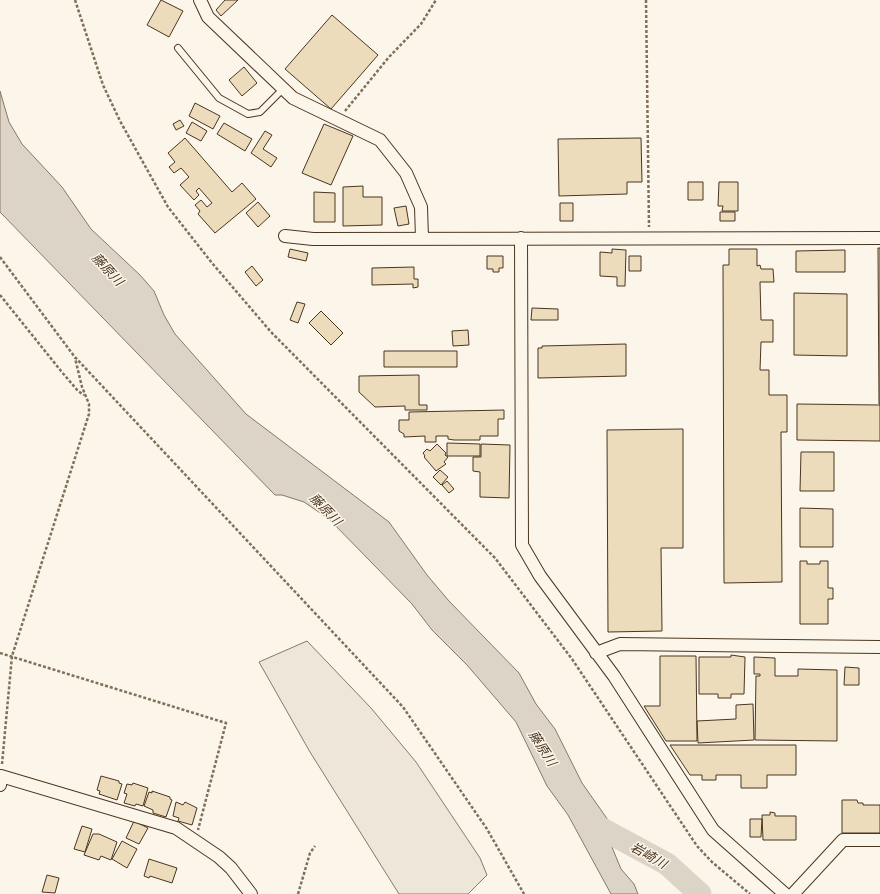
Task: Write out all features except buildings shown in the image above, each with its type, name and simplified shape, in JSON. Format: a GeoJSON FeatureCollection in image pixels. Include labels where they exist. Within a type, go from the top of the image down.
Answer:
{"type":"FeatureCollection","features":[{"type":"Feature","properties":{"kind":"street"},"geometry":{"type":"LineString","coordinates":[[200,0],[208,16],[293,98],[380,140],[406,173],[421,207],[422,238]]}},
{"type":"Feature","properties":{"kind":"street"},"geometry":{"type":"LineString","coordinates":[[285,236],[313,239],[880,238]]}},
{"type":"Feature","properties":{"kind":"street"},"geometry":{"type":"LineString","coordinates":[[521,238],[522,545],[540,576],[614,676],[713,830],[784,894]]}},
{"type":"Feature","properties":{"kind":"street"},"geometry":{"type":"LineString","coordinates":[[596,653],[620,644],[880,647]]}},
{"type":"Feature","properties":{"kind":"street"},"geometry":{"type":"LineString","coordinates":[[0,784],[0,776],[168,825],[195,840],[231,868],[251,894]]}},
{"type":"Feature","properties":{"kind":"street"},"geometry":{"type":"LineString","coordinates":[[793,894],[843,840],[880,840]]}},
{"type":"Feature","properties":{"kind":"lane"},"geometry":{"type":"LineString","coordinates":[[178,48],[219,98],[248,114],[260,112],[283,89]]}},
{"type":"Feature","properties":{"kind":"path"},"geometry":{"type":"LineString","coordinates":[[75,0],[103,85],[120,121],[168,207],[212,263],[276,338],[495,558],[572,659],[697,846],[712,862],[750,894]]}},
{"type":"Feature","properties":{"kind":"path"},"geometry":{"type":"LineString","coordinates":[[338,119],[389,57],[421,24],[436,0]]}},
{"type":"Feature","properties":{"kind":"path"},"geometry":{"type":"LineString","coordinates":[[646,0],[649,238]]}},
{"type":"Feature","properties":{"kind":"path"},"geometry":{"type":"LineString","coordinates":[[0,257],[74,356],[404,708],[487,829],[524,894]]}},
{"type":"Feature","properties":{"kind":"path"},"geometry":{"type":"LineString","coordinates":[[0,294],[60,371],[78,391],[85,395]]}},
{"type":"Feature","properties":{"kind":"path"},"geometry":{"type":"LineString","coordinates":[[0,776],[12,656],[88,418],[89,408],[74,356]]}},
{"type":"Feature","properties":{"kind":"path"},"geometry":{"type":"LineString","coordinates":[[0,653],[226,723],[195,840]]}},
{"type":"Feature","properties":{"kind":"path"},"geometry":{"type":"LineString","coordinates":[[298,894],[310,853],[315,846]]}},
{"type":"Feature","properties":{"kind":"shaded area"},"geometry":{"type":"Polygon","coordinates":[[[307,641],[371,708],[416,762],[480,858],[487,875],[468,894],[399,894],[310,752],[259,662],[307,641]]]}},
{"type":"Feature","properties":{"kind":"water","name":"藤原川"},"geometry":{"type":"Polygon","coordinates":[[[0,91],[9,122],[22,144],[62,187],[91,229],[140,275],[154,291],[164,315],[175,334],[246,414],[389,522],[427,575],[449,601],[519,673],[536,704],[555,729],[582,783],[608,820],[609,840],[621,869],[634,884],[638,894],[611,894],[568,815],[547,786],[516,722],[467,665],[432,630],[412,604],[329,519],[304,502],[282,495],[275,495],[0,212],[0,91]]]}},
{"type":"Feature","properties":{"kind":"waterway","name":"岩崎川"},"geometry":{"type":"LineString","coordinates":[[593,824],[667,864],[700,894]]}}]}
